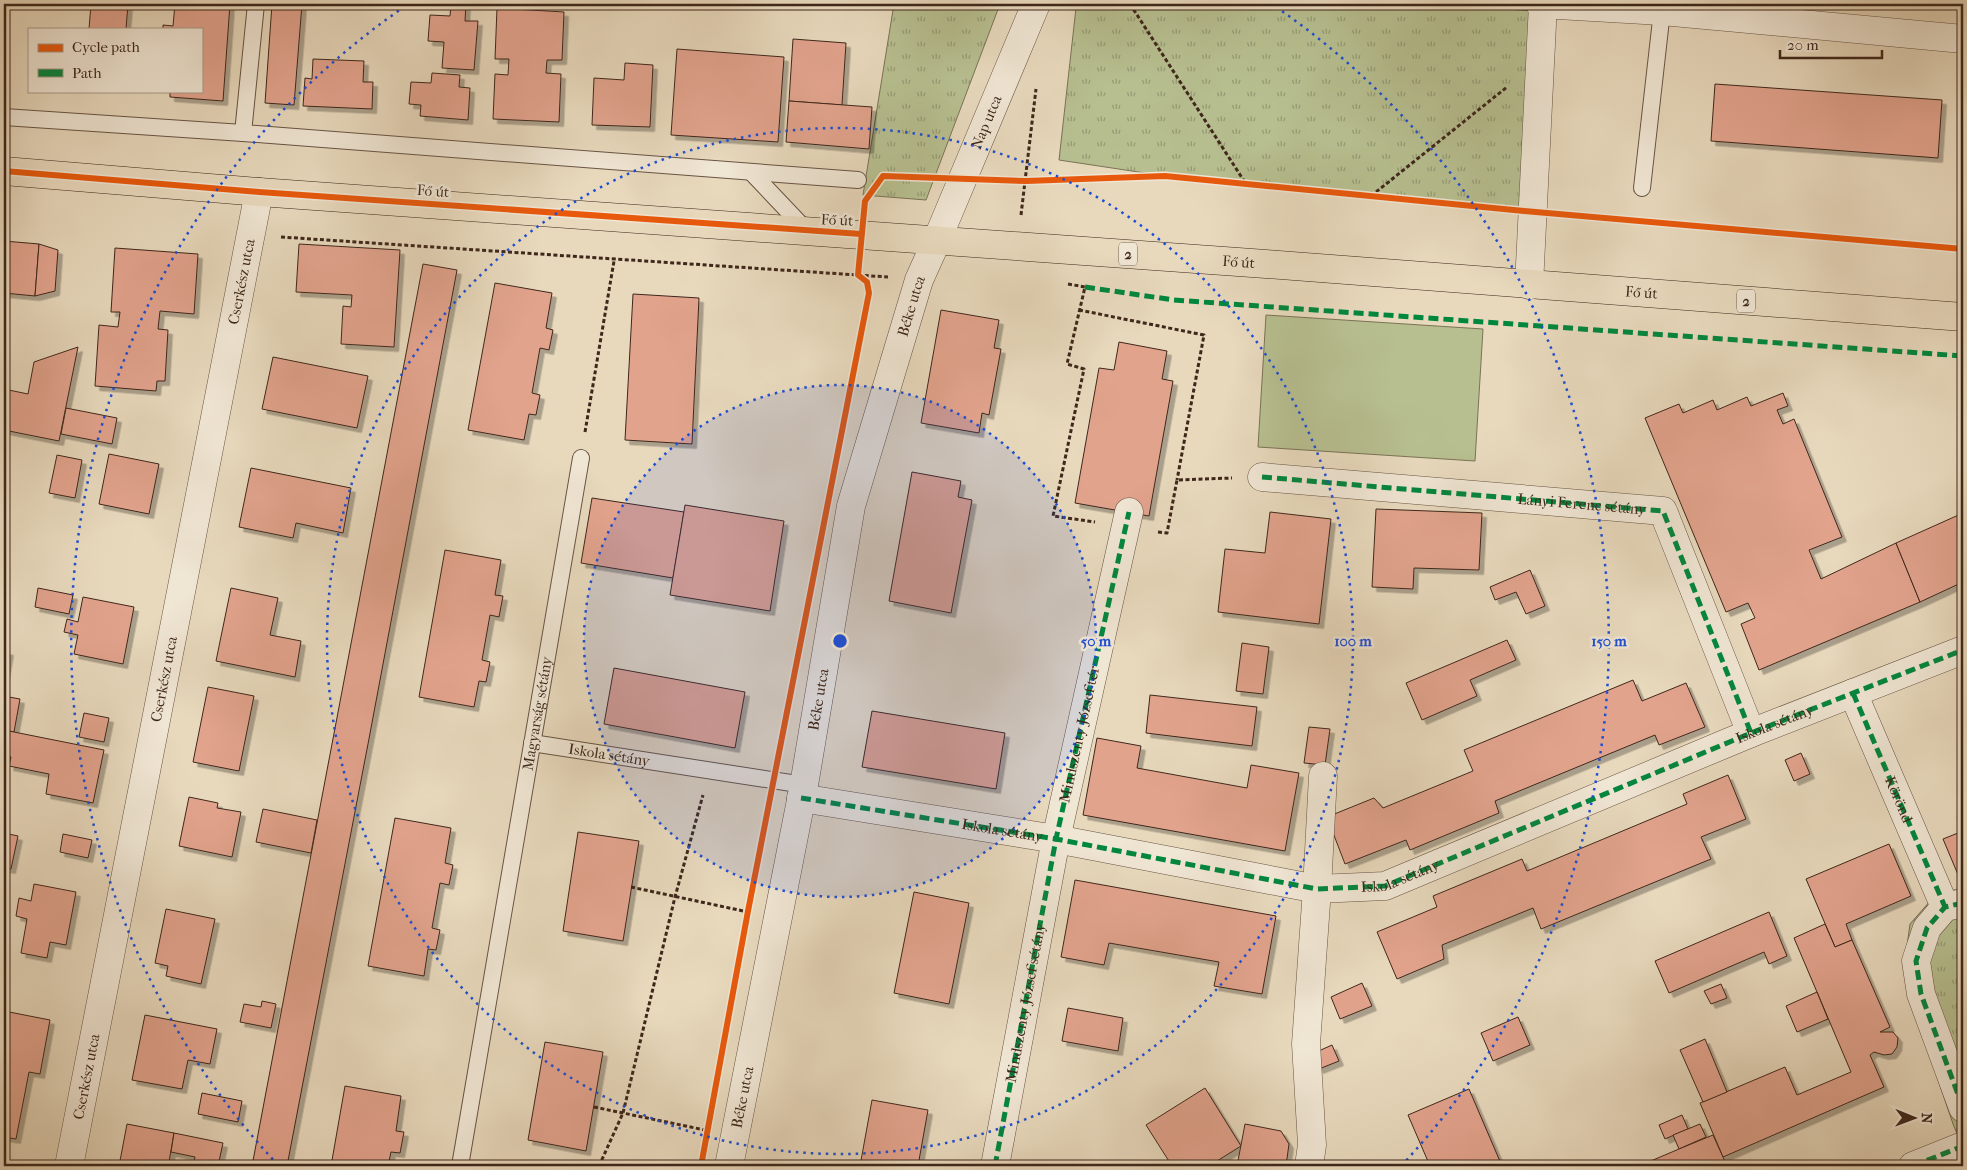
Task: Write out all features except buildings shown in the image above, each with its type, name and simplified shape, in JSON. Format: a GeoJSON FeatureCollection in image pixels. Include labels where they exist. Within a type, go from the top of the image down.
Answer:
{"type":"FeatureCollection","features":[{"type":"Feature","properties":{"kind":"main road","name":"Fő út"},"geometry":{"type":"LineString","coordinates":[[4,171],[259,192],[861,234],[1963,318]]}},
{"type":"Feature","properties":{"kind":"street","name":"Nap utca"},"geometry":{"type":"LineString","coordinates":[[938,240],[1036,4]]}},
{"type":"Feature","properties":{"kind":"street"},"geometry":{"type":"LineString","coordinates":[[1529,285],[1541,4],[1662,11],[1713,10],[1963,39]]}},
{"type":"Feature","properties":{"kind":"street","name":"Cserkész utca"},"geometry":{"type":"LineString","coordinates":[[69,1166],[259,192]]}},
{"type":"Feature","properties":{"kind":"street","name":"Béke utca"},"geometry":{"type":"LineString","coordinates":[[729,1166],[802,792],[851,506],[919,280],[938,240]]}},
{"type":"Feature","properties":{"kind":"street","name":"Lányi Ferenc sétány"},"geometry":{"type":"LineString","coordinates":[[1262,476],[1663,511],[1751,733]]}},
{"type":"Feature","properties":{"kind":"street","name":"Mindszenty József tér"},"geometry":{"type":"LineString","coordinates":[[1056,839],[1127,520]]}},
{"type":"Feature","properties":{"kind":"street","name":"Iskola sétány"},"geometry":{"type":"LineString","coordinates":[[802,792],[1317,889],[1385,886],[1751,733],[1963,650]]}},
{"type":"Feature","properties":{"kind":"street","name":"Körönd"},"geometry":{"type":"LineString","coordinates":[[1853,693],[1954,905],[1927,928],[1916,961],[1920,994],[1963,1108]]}},
{"type":"Feature","properties":{"kind":"street"},"geometry":{"type":"LineString","coordinates":[[1309,1166],[1312,1145],[1306,1044],[1323,776]]}},
{"type":"Feature","properties":{"kind":"street","name":"Mindszenty József sétány"},"geometry":{"type":"LineString","coordinates":[[994,1166],[1056,839]]}},
{"type":"Feature","properties":{"kind":"street"},"geometry":{"type":"LineString","coordinates":[[1913,1166],[1963,1146]]}},
{"type":"Feature","properties":{"kind":"lane"},"geometry":{"type":"LineString","coordinates":[[243,133],[256,4]]}},
{"type":"Feature","properties":{"kind":"lane"},"geometry":{"type":"LineString","coordinates":[[1642,188],[1662,11]]}},
{"type":"Feature","properties":{"kind":"lane"},"geometry":{"type":"LineString","coordinates":[[4,117],[243,133],[858,180]]}},
{"type":"Feature","properties":{"kind":"lane"},"geometry":{"type":"LineString","coordinates":[[752,173],[807,231]]}},
{"type":"Feature","properties":{"kind":"lane","name":"Magyarság sétány"},"geometry":{"type":"LineString","coordinates":[[460,1166],[581,458]]}},
{"type":"Feature","properties":{"kind":"lane","name":"Iskola sétány"},"geometry":{"type":"LineString","coordinates":[[532,743],[709,770],[802,792]]}},
{"type":"Feature","properties":{"kind":"path"},"geometry":{"type":"LineString","coordinates":[[1130,4],[1246,184]]}},
{"type":"Feature","properties":{"kind":"path"},"geometry":{"type":"LineString","coordinates":[[1371,196],[1540,61]]}},
{"type":"Feature","properties":{"kind":"path"},"geometry":{"type":"LineString","coordinates":[[1017,246],[1037,83]]}},
{"type":"Feature","properties":{"kind":"path"},"geometry":{"type":"LineString","coordinates":[[1017,181],[1036,181]]}},
{"type":"Feature","properties":{"kind":"path"},"geometry":{"type":"LineString","coordinates":[[1237,183],[1256,185]]}},
{"type":"Feature","properties":{"kind":"path"},"geometry":{"type":"LineString","coordinates":[[1362,195],[1381,197]]}},
{"type":"Feature","properties":{"kind":"path"},"geometry":{"type":"LineString","coordinates":[[858,275],[861,234]]}},
{"type":"Feature","properties":{"kind":"path"},"geometry":{"type":"LineString","coordinates":[[250,235],[614,261],[858,275],[867,282]]}},
{"type":"Feature","properties":{"kind":"path"},"geometry":{"type":"LineString","coordinates":[[581,458],[614,261]]}},
{"type":"Feature","properties":{"kind":"path"},"geometry":{"type":"LineString","coordinates":[[1062,283],[1085,286],[1079,310],[1067,364],[1084,369],[1053,516],[1127,520],[1167,533],[1204,335],[1079,310]]}},
{"type":"Feature","properties":{"kind":"path"},"geometry":{"type":"LineString","coordinates":[[1177,480],[1262,476]]}},
{"type":"Feature","properties":{"kind":"path"},"geometry":{"type":"LineString","coordinates":[[599,1166],[623,1113],[675,897],[709,770]]}},
{"type":"Feature","properties":{"kind":"path"},"geometry":{"type":"LineString","coordinates":[[631,888],[778,917]]}},
{"type":"Feature","properties":{"kind":"path"},"geometry":{"type":"LineString","coordinates":[[746,921],[750,902]]}},
{"type":"Feature","properties":{"kind":"path"},"geometry":{"type":"LineString","coordinates":[[594,1107],[708,1131]]}},
{"type":"Feature","properties":{"kind":"path"},"geometry":{"type":"LineString","coordinates":[[706,1140],[709,1121]]}},
{"type":"Feature","properties":{"kind":"green space"},"geometry":{"type":"Polygon","coordinates":[[[894,4],[1000,4],[926,200],[863,195],[894,4]]]}},
{"type":"Feature","properties":{"kind":"green space"},"geometry":{"type":"Polygon","coordinates":[[[1081,4],[1442,4],[1533,11],[1524,211],[1165,176],[1059,160],[1076,8],[1081,4]]]}},
{"type":"Feature","properties":{"kind":"green space"},"geometry":{"type":"Polygon","coordinates":[[[1266,315],[1483,329],[1475,461],[1258,447],[1266,315]]]}},
{"type":"Feature","properties":{"kind":"green space"},"geometry":{"type":"Polygon","coordinates":[[[1963,889],[1963,1148],[1909,994],[1904,968],[1910,924],[1938,892],[1963,889]]]}},
{"type":"Feature","properties":{"kind":"marked path"},"geometry":{"type":"LineString","coordinates":[[1085,287],[1174,300],[1963,356]]}},
{"type":"Feature","properties":{"kind":"marked path"},"geometry":{"type":"LineString","coordinates":[[1262,477],[1663,511],[1751,733]]}},
{"type":"Feature","properties":{"kind":"marked path"},"geometry":{"type":"LineString","coordinates":[[995,1166],[1056,839],[1129,512]]}},
{"type":"Feature","properties":{"kind":"marked path"},"geometry":{"type":"LineString","coordinates":[[801,798],[1056,839],[1317,889],[1385,886],[1751,733],[1963,650]]}},
{"type":"Feature","properties":{"kind":"marked path"},"geometry":{"type":"LineString","coordinates":[[1853,693],[1945,907]]}},
{"type":"Feature","properties":{"kind":"marked path"},"geometry":{"type":"LineString","coordinates":[[1963,903],[1945,907],[1927,928],[1916,961],[1921,994],[1963,1108]]}},
{"type":"Feature","properties":{"kind":"marked path"},"geometry":{"type":"LineString","coordinates":[[1913,1166],[1963,1146]]}},
{"type":"Feature","properties":{"kind":"cycle path"},"geometry":{"type":"LineString","coordinates":[[4,171],[259,192],[861,234]]}},
{"type":"Feature","properties":{"kind":"cycle path"},"geometry":{"type":"LineString","coordinates":[[701,1166],[748,911],[869,293],[867,282],[858,275],[865,201],[883,176],[1026,181],[1165,176],[1524,211],[1963,249]]}}]}
